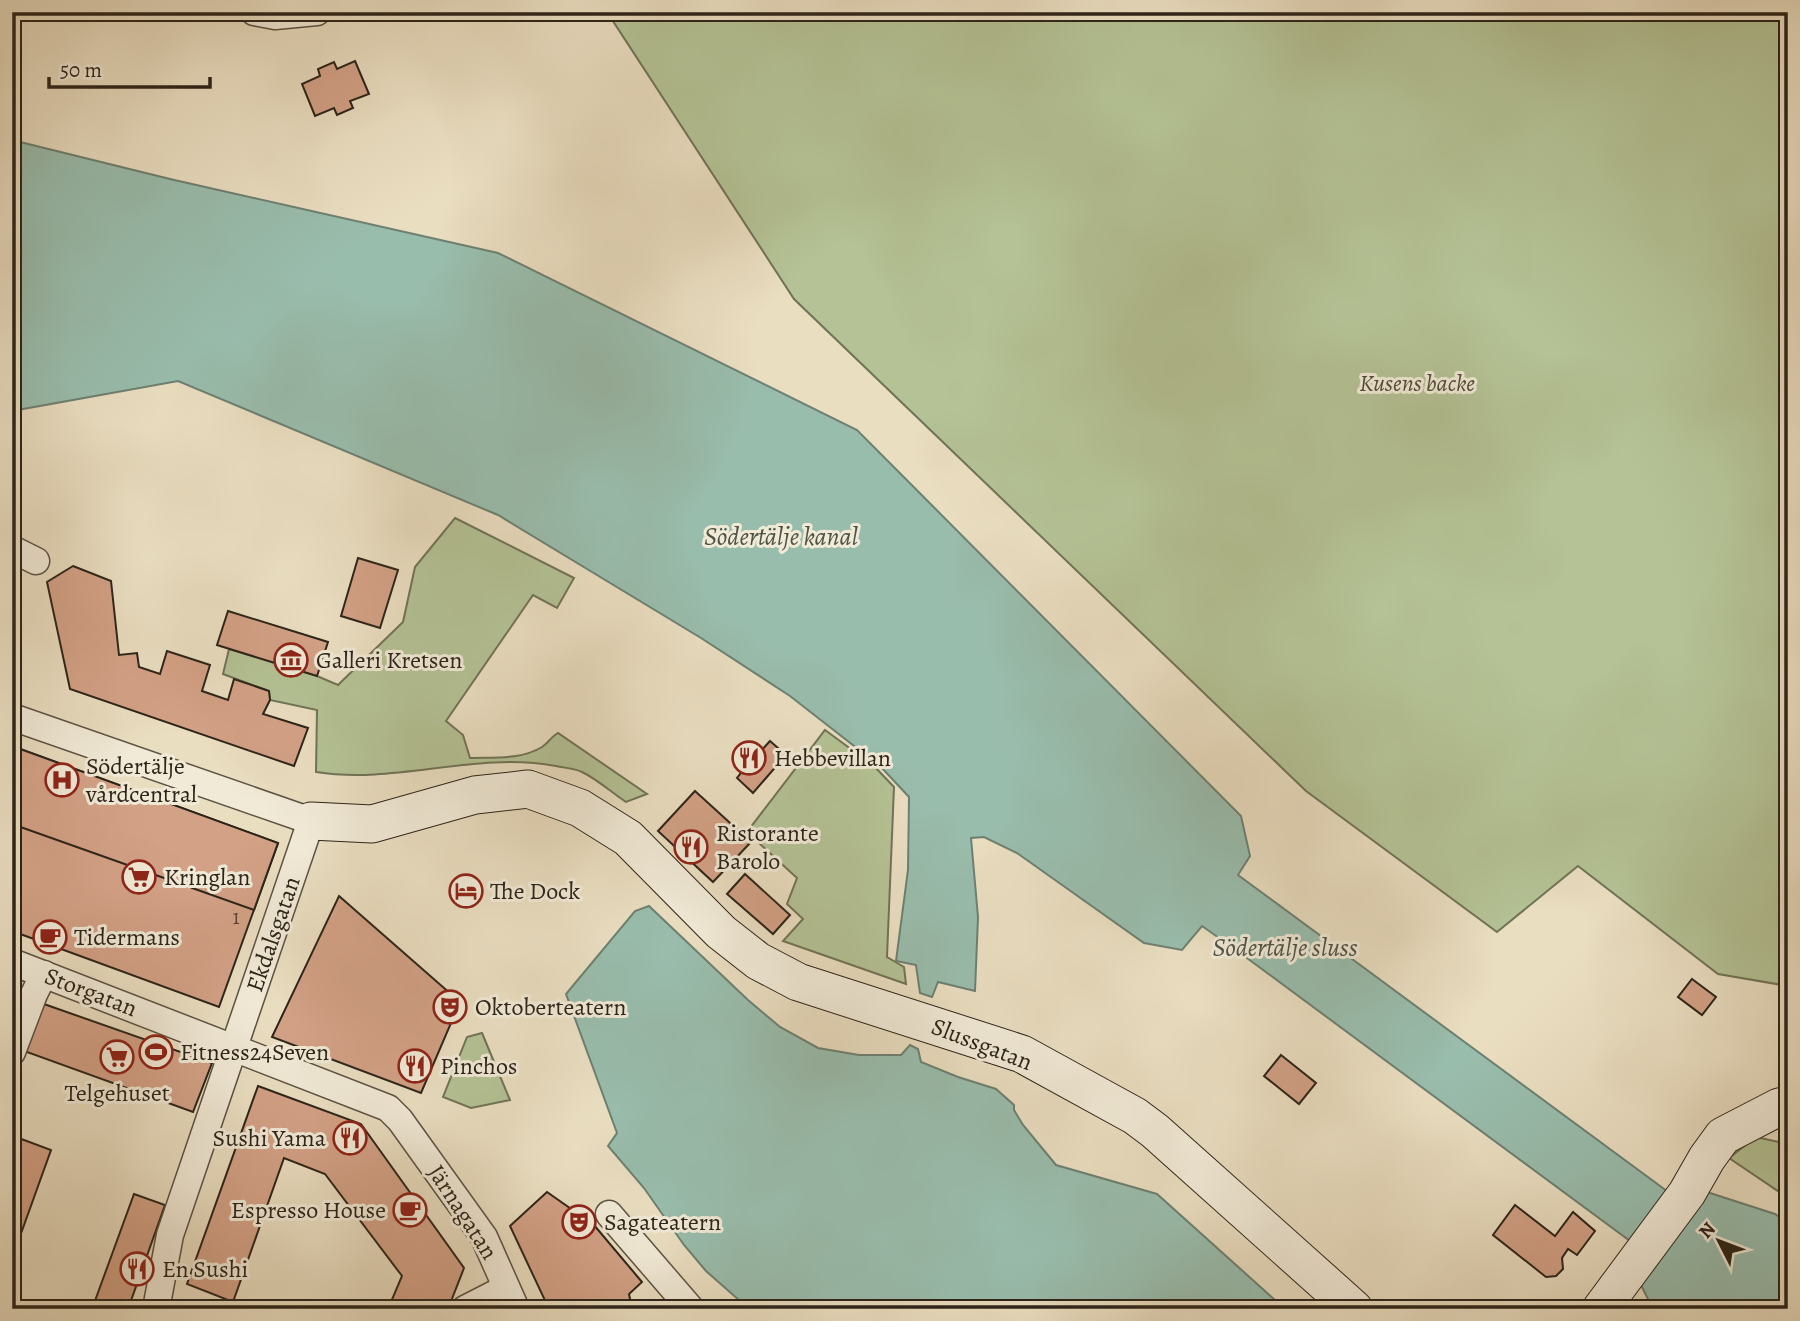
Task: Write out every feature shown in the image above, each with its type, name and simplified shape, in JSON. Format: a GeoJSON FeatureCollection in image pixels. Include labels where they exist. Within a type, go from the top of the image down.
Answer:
{"type":"FeatureCollection","features":[{"type":"Feature","properties":{"kind":"street"},"geometry":{"type":"LineString","coordinates":[[254,12],[275,16],[317,12]]}},
{"type":"Feature","properties":{"kind":"street"},"geometry":{"type":"LineString","coordinates":[[12,549],[36,561]]}},
{"type":"Feature","properties":{"kind":"street"},"geometry":{"type":"LineString","coordinates":[[12,717],[311,821]]}},
{"type":"Feature","properties":{"kind":"street","name":"Slussgatan"},"geometry":{"type":"LineString","coordinates":[[311,821],[372,824],[474,794],[528,789],[580,808],[628,838],[721,932],[758,961],[799,982],[1022,1054],[1135,1115],[1354,1309]]}},
{"type":"Feature","properties":{"kind":"street","name":"Ekdalsgatan"},"geometry":{"type":"LineString","coordinates":[[156,1309],[170,1235],[311,821]]}},
{"type":"Feature","properties":{"kind":"street","name":"Storgatan"},"geometry":{"type":"LineString","coordinates":[[12,962],[39,984],[234,1048],[370,1099],[388,1108],[400,1120]]}},
{"type":"Feature","properties":{"kind":"street"},"geometry":{"type":"LineString","coordinates":[[12,1052],[39,984]]}},
{"type":"Feature","properties":{"kind":"street"},"geometry":{"type":"LineString","coordinates":[[1601,1309],[1687,1193],[1723,1136],[1788,1105]]}},
{"type":"Feature","properties":{"kind":"street","name":"Järnagatan"},"geometry":{"type":"LineString","coordinates":[[400,1120],[484,1237],[511,1298]]}},
{"type":"Feature","properties":{"kind":"street"},"geometry":{"type":"LineString","coordinates":[[609,1214],[691,1309]]}},
{"type":"Feature","properties":{"kind":"street"},"geometry":{"type":"LineString","coordinates":[[465,1309],[511,1298]]}},
{"type":"Feature","properties":{"kind":"green space","name":"Kusens backe"},"geometry":{"type":"Polygon","coordinates":[[[613,12],[1788,12],[1788,986],[1718,974],[1578,866],[1497,932],[1306,791],[794,299],[611,18],[613,12]]]}},
{"type":"Feature","properties":{"kind":"green space"},"geometry":{"type":"Polygon","coordinates":[[[455,518],[574,578],[557,608],[533,595],[446,721],[463,735],[470,758],[525,754],[542,747],[558,733],[647,794],[626,802],[579,771],[526,762],[496,762],[376,774],[316,772],[317,710],[270,700],[269,691],[223,674],[229,649],[338,685],[403,622],[415,567],[455,518]]]}},
{"type":"Feature","properties":{"kind":"green space"},"geometry":{"type":"Polygon","coordinates":[[[825,730],[874,766],[894,787],[887,957],[904,967],[906,984],[783,941],[803,919],[787,904],[797,878],[747,832],[825,730]]]}},
{"type":"Feature","properties":{"kind":"green space"},"geometry":{"type":"Polygon","coordinates":[[[482,1033],[510,1100],[471,1108],[443,1097],[467,1037],[482,1033]]]}},
{"type":"Feature","properties":{"kind":"green space"},"geometry":{"type":"Polygon","coordinates":[[[1756,1137],[1788,1144],[1788,1198],[1729,1158],[1756,1137]]]}},
{"type":"Feature","properties":{"kind":"water","name":"Södertälje kanal"},"geometry":{"type":"Polygon","coordinates":[[[12,140],[170,179],[498,253],[857,430],[1241,816],[1250,856],[1238,875],[1675,1197],[1707,1192],[1775,1214],[1788,1223],[1788,1309],[1653,1309],[1640,1283],[1657,1261],[1202,926],[1182,950],[1144,943],[1017,853],[984,837],[971,838],[978,917],[975,991],[938,982],[932,997],[920,993],[916,965],[896,961],[908,870],[909,797],[881,767],[790,696],[701,638],[498,515],[178,381],[12,411],[12,140]]]}},
{"type":"Feature","properties":{"kind":"water"},"geometry":{"type":"Polygon","coordinates":[[[649,906],[780,1027],[818,1048],[859,1055],[901,1055],[910,1045],[918,1049],[921,1062],[996,1089],[1014,1105],[1023,1125],[1056,1165],[1157,1194],[1285,1309],[752,1309],[706,1271],[644,1188],[608,1146],[617,1133],[566,994],[635,911],[649,906]]]}},
{"type":"Feature","properties":{"kind":"building"},"geometry":{"type":"Polygon","coordinates":[[[355,61],[369,94],[350,101],[353,108],[337,115],[334,108],[315,116],[302,84],[320,76],[318,69],[334,62],[337,69],[355,61]]]}},
{"type":"Feature","properties":{"kind":"building"},"geometry":{"type":"Polygon","coordinates":[[[358,558],[398,570],[380,628],[341,616],[358,558]]]}},
{"type":"Feature","properties":{"kind":"building"},"geometry":{"type":"Polygon","coordinates":[[[73,566],[111,581],[119,655],[137,653],[139,667],[160,674],[167,651],[210,665],[202,691],[228,700],[234,679],[269,691],[270,700],[263,714],[308,728],[294,766],[70,689],[47,582],[73,566]]]}},
{"type":"Feature","properties":{"kind":"building"},"geometry":{"type":"Polygon","coordinates":[[[228,611],[328,642],[317,676],[217,645],[228,611]]]}},
{"type":"Feature","properties":{"kind":"building"},"geometry":{"type":"Polygon","coordinates":[[[770,741],[786,755],[753,793],[737,778],[744,769],[733,759],[747,743],[759,753],[770,741]]]}},
{"type":"Feature","properties":{"kind":"building","name":"Kringlan"},"geometry":{"type":"Polygon","coordinates":[[[12,746],[278,843],[219,1007],[12,931],[12,746]]]}},
{"type":"Feature","properties":{"kind":"building"},"geometry":{"type":"Polygon","coordinates":[[[12,746],[278,843],[254,910],[12,824],[12,746]]]}},
{"type":"Feature","properties":{"kind":"building"},"geometry":{"type":"Polygon","coordinates":[[[695,791],[751,842],[713,882],[658,831],[695,791]]]}},
{"type":"Feature","properties":{"kind":"building"},"geometry":{"type":"Polygon","coordinates":[[[745,874],[790,915],[773,934],[727,894],[745,874]]]}},
{"type":"Feature","properties":{"kind":"building"},"geometry":{"type":"Polygon","coordinates":[[[339,896],[460,1002],[421,1093],[272,1037],[339,896]]]}},
{"type":"Feature","properties":{"kind":"building"},"geometry":{"type":"Polygon","coordinates":[[[1692,979],[1716,997],[1702,1015],[1678,997],[1692,979]]]}},
{"type":"Feature","properties":{"kind":"building","name":"Telgehuset"},"geometry":{"type":"Polygon","coordinates":[[[41,1003],[212,1063],[193,1112],[24,1051],[41,1003]]]}},
{"type":"Feature","properties":{"kind":"building"},"geometry":{"type":"Polygon","coordinates":[[[1281,1055],[1316,1083],[1299,1104],[1264,1076],[1281,1055]]]}},
{"type":"Feature","properties":{"kind":"building"},"geometry":{"type":"Polygon","coordinates":[[[258,1086],[361,1124],[464,1268],[448,1309],[388,1309],[402,1276],[325,1174],[284,1158],[233,1302],[187,1284],[258,1086]]]}},
{"type":"Feature","properties":{"kind":"building"},"geometry":{"type":"Polygon","coordinates":[[[16,1137],[51,1150],[19,1239],[12,1237],[12,1147],[16,1137]]]}},
{"type":"Feature","properties":{"kind":"building"},"geometry":{"type":"Polygon","coordinates":[[[547,1192],[594,1225],[642,1282],[629,1294],[632,1309],[549,1309],[510,1226],[547,1192]]]}},
{"type":"Feature","properties":{"kind":"building"},"geometry":{"type":"Polygon","coordinates":[[[134,1194],[165,1205],[128,1309],[92,1309],[134,1194]]]}},
{"type":"Feature","properties":{"kind":"building"},"geometry":{"type":"Polygon","coordinates":[[[1515,1205],[1555,1236],[1573,1212],[1595,1231],[1577,1255],[1568,1249],[1562,1258],[1563,1269],[1556,1276],[1546,1277],[1493,1235],[1515,1205]]]}},
{"type":"Feature","properties":{"kind":"place","name":"Galleri Kretsen"},"geometry":{"type":"Point","coordinates":[291,660]}},
{"type":"Feature","properties":{"kind":"place","name":"Hebbevillan"},"geometry":{"type":"Point","coordinates":[749,758]}},
{"type":"Feature","properties":{"kind":"place","name":"Södertälje vårdcentral"},"geometry":{"type":"Point","coordinates":[62,780]}},
{"type":"Feature","properties":{"kind":"place","name":"Ristorante Barolo"},"geometry":{"type":"Point","coordinates":[691,847]}},
{"type":"Feature","properties":{"kind":"place","name":"Kringlan"},"geometry":{"type":"Point","coordinates":[139,877]}},
{"type":"Feature","properties":{"kind":"place","name":"The Dock"},"geometry":{"type":"Point","coordinates":[466,891]}},
{"type":"Feature","properties":{"kind":"place","name":"Tidermans"},"geometry":{"type":"Point","coordinates":[50,937]}},
{"type":"Feature","properties":{"kind":"place","name":"Oktoberteatern"},"geometry":{"type":"Point","coordinates":[450,1007]}},
{"type":"Feature","properties":{"kind":"place","name":"Fitness24Seven"},"geometry":{"type":"Point","coordinates":[156,1052]}},
{"type":"Feature","properties":{"kind":"place","name":"Telgehuset"},"geometry":{"type":"Point","coordinates":[117,1057]}},
{"type":"Feature","properties":{"kind":"place","name":"Pinchos"},"geometry":{"type":"Point","coordinates":[415,1066]}},
{"type":"Feature","properties":{"kind":"place","name":"Sushi Yama"},"geometry":{"type":"Point","coordinates":[350,1138]}},
{"type":"Feature","properties":{"kind":"place","name":"Espresso House"},"geometry":{"type":"Point","coordinates":[410,1210]}},
{"type":"Feature","properties":{"kind":"place","name":"Sagateatern"},"geometry":{"type":"Point","coordinates":[579,1222]}},
{"type":"Feature","properties":{"kind":"place","name":"En Sushi"},"geometry":{"type":"Point","coordinates":[137,1269]}},
{"type":"Feature","properties":{"kind":"water label","name":"Södertälje sluss"},"geometry":{"type":"Point","coordinates":[1285,947]}}]}
